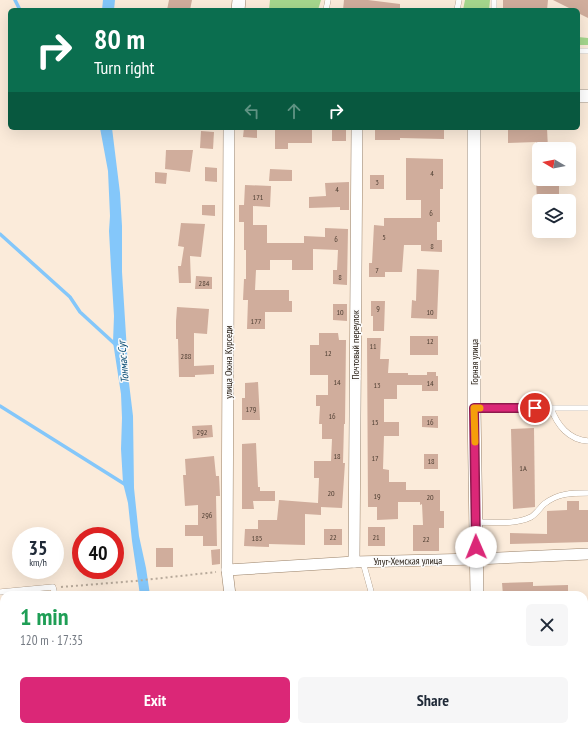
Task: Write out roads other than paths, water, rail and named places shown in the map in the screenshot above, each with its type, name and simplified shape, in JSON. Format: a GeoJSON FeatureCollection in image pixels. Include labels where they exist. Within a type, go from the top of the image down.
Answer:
{"type":"FeatureCollection","features":[{"type":"Feature","properties":{"kind":"street","name":"улица Оюна Курседи"},"geometry":{"type":"LineString","coordinates":[[228,130],[227,570],[230,591]]}},
{"type":"Feature","properties":{"kind":"street","name":"Почтовый переулок"},"geometry":{"type":"LineString","coordinates":[[357,130],[358,562]]}},
{"type":"Feature","properties":{"kind":"street","name":"Горная улица"},"geometry":{"type":"LineString","coordinates":[[474,130],[474,408],[477,591]]}},
{"type":"Feature","properties":{"kind":"street","name":"Улуг-Хемская улица"},"geometry":{"type":"LineString","coordinates":[[227,570],[358,562],[588,554]]}},
{"type":"Feature","properties":{"kind":"lane"},"geometry":{"type":"LineString","coordinates":[[474,408],[588,408]]}},
{"type":"Feature","properties":{"kind":"lane"},"geometry":{"type":"LineString","coordinates":[[551,408],[555,420],[569,435],[576,439],[588,442]]}},
{"type":"Feature","properties":{"kind":"lane"},"geometry":{"type":"LineString","coordinates":[[476,522],[518,522],[532,516],[556,496],[567,493],[588,493]]}},
{"type":"Feature","properties":{"kind":"lane"},"geometry":{"type":"LineString","coordinates":[[358,562],[370,591]]}},
{"type":"Feature","properties":{"kind":"lane"},"geometry":{"type":"LineString","coordinates":[[11,591],[53,587],[54,591]]}},
{"type":"Feature","properties":{"kind":"water"},"geometry":{"type":"Polygon","coordinates":[[[103,0],[115,0],[114,8],[102,8],[103,0]]]}},
{"type":"Feature","properties":{"kind":"water","name":"Тонмас-Суг"},"geometry":{"type":"Polygon","coordinates":[[[100,130],[112,130],[120,193],[122,272],[129,383],[133,416],[134,488],[139,536],[149,591],[139,591],[128,503],[123,483],[121,449],[121,394],[113,342],[114,316],[109,231],[110,216],[108,171],[100,130]]]}},
{"type":"Feature","properties":{"kind":"waterway"},"geometry":{"type":"LineString","coordinates":[[15,0],[19,8]]}},
{"type":"Feature","properties":{"kind":"waterway"},"geometry":{"type":"LineString","coordinates":[[0,234],[70,297],[80,312],[116,345]]}},
{"type":"Feature","properties":{"kind":"waterway"},"geometry":{"type":"LineString","coordinates":[[0,406],[126,485]]}}]}
